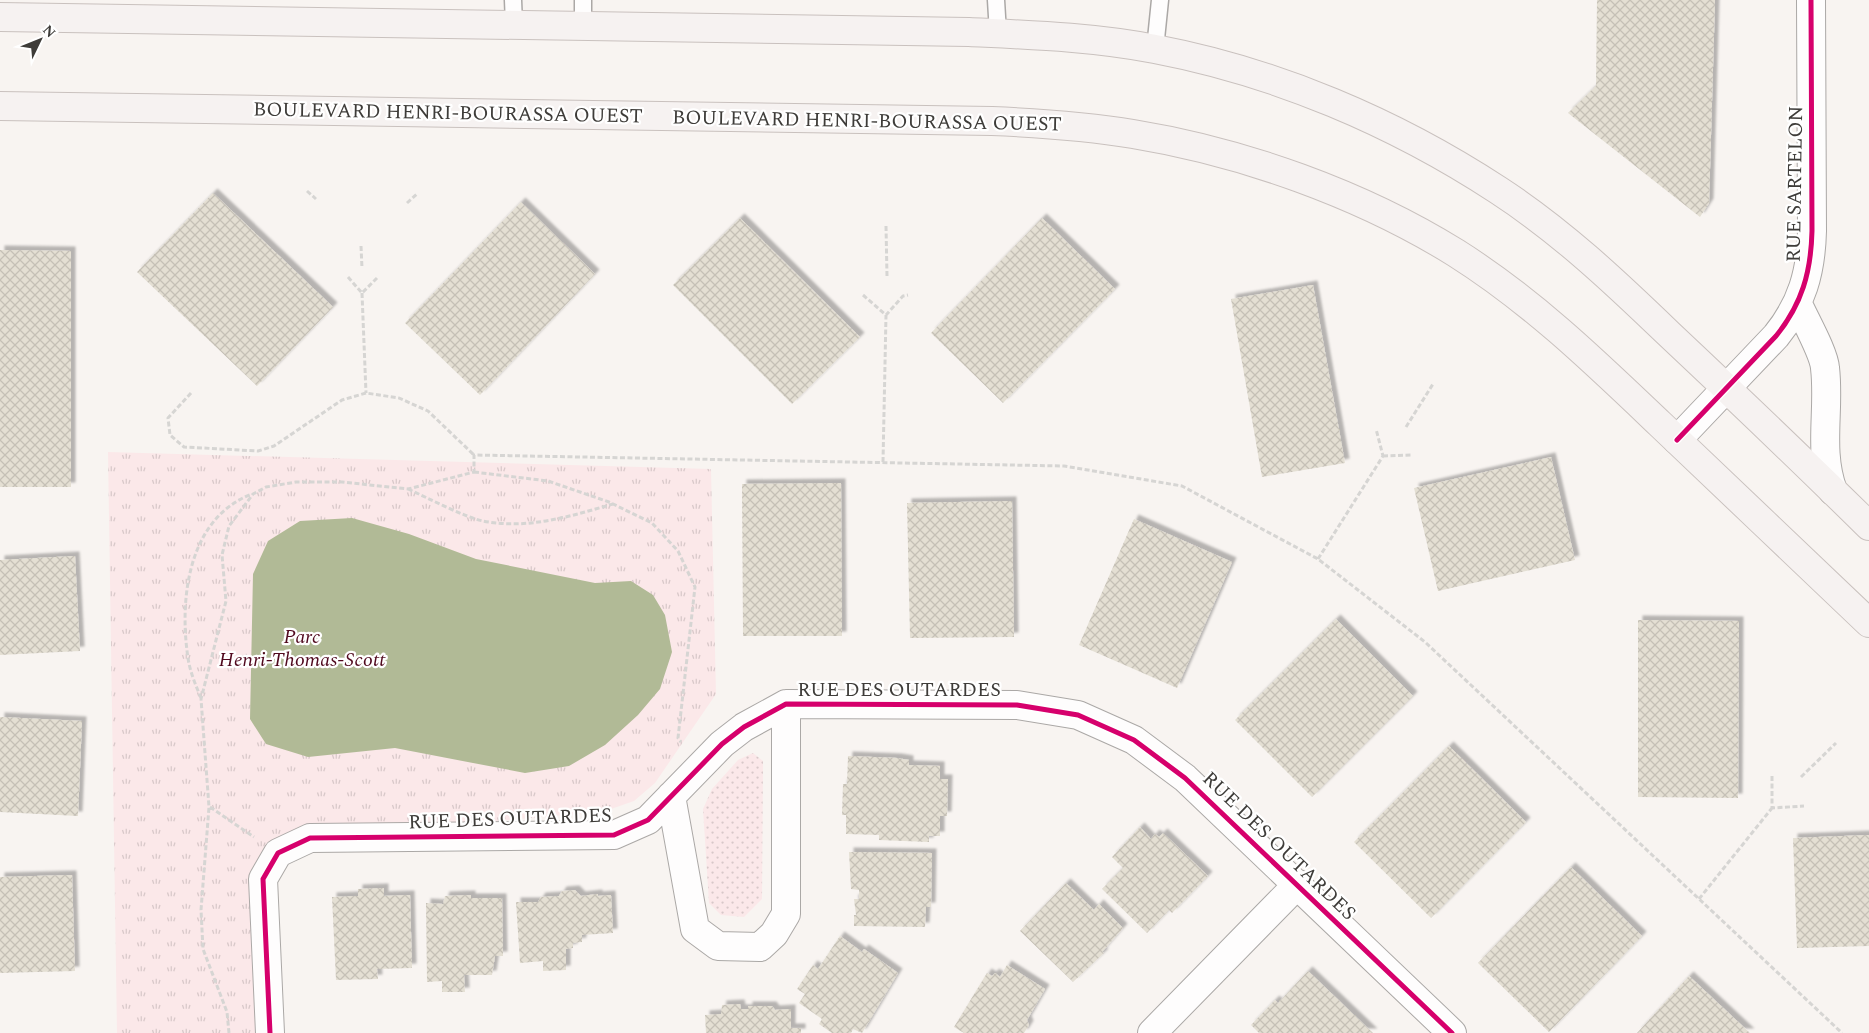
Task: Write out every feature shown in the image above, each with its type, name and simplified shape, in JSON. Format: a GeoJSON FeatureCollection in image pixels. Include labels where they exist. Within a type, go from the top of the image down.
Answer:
{"type":"FeatureCollection","features":[{"type":"Feature","properties":{"kind":"main road"},"geometry":{"type":"LineString","coordinates":[[0,16],[583,13],[1080,38],[1156,49],[1216,63],[1306,91],[1387,127],[1458,165],[1505,195],[1589,259],[1726,387],[1869,526]]}},
{"type":"Feature","properties":{"kind":"main road","name":"BOULEVARD HENRI-BOURASSA OUEST"},"geometry":{"type":"LineString","coordinates":[[0,106],[992,121],[1062,125],[1155,138],[1236,158],[1308,182],[1380,212],[1455,253],[1500,283],[1571,339],[1869,623]]}},
{"type":"Feature","properties":{"kind":"street","name":"RUE SARTELON"},"geometry":{"type":"LineString","coordinates":[[1677,440],[1776,336],[1798,304],[1808,276],[1811,255],[1811,0]]}},
{"type":"Feature","properties":{"kind":"street"},"geometry":{"type":"LineString","coordinates":[[1798,304],[1826,366],[1824,442],[1827,475],[1833,491]]}},
{"type":"Feature","properties":{"kind":"street"},"geometry":{"type":"LineString","coordinates":[[671,796],[695,929],[718,946],[760,946],[774,934],[786,914],[786,704]]}},
{"type":"Feature","properties":{"kind":"street","name":"RUE DES OUTARDES"},"geometry":{"type":"LineString","coordinates":[[278,853],[310,838],[614,835],[648,820],[722,744],[744,727],[786,704],[1017,705],[1078,715],[1134,740],[1185,778],[1452,1033]]}},
{"type":"Feature","properties":{"kind":"street"},"geometry":{"type":"LineString","coordinates":[[270,1033],[263,879],[278,853]]}},
{"type":"Feature","properties":{"kind":"street"},"geometry":{"type":"LineString","coordinates":[[1152,1033],[1298,884]]}},
{"type":"Feature","properties":{"kind":"lane"},"geometry":{"type":"LineString","coordinates":[[996,0],[998,33]]}},
{"type":"Feature","properties":{"kind":"lane"},"geometry":{"type":"LineString","coordinates":[[1156,49],[1160,0]]}},
{"type":"Feature","properties":{"kind":"path"},"geometry":{"type":"LineString","coordinates":[[307,191],[316,200]]}},
{"type":"Feature","properties":{"kind":"path"},"geometry":{"type":"LineString","coordinates":[[407,203],[418,193]]}},
{"type":"Feature","properties":{"kind":"path"},"geometry":{"type":"LineString","coordinates":[[886,226],[887,276]]}},
{"type":"Feature","properties":{"kind":"path"},"geometry":{"type":"LineString","coordinates":[[361,246],[362,268]]}},
{"type":"Feature","properties":{"kind":"path"},"geometry":{"type":"LineString","coordinates":[[348,277],[362,292],[366,393]]}},
{"type":"Feature","properties":{"kind":"path"},"geometry":{"type":"LineString","coordinates":[[362,292],[377,278]]}},
{"type":"Feature","properties":{"kind":"path"},"geometry":{"type":"LineString","coordinates":[[863,295],[886,315]]}},
{"type":"Feature","properties":{"kind":"path"},"geometry":{"type":"LineString","coordinates":[[883,462],[886,315],[903,296],[908,295]]}},
{"type":"Feature","properties":{"kind":"path"},"geometry":{"type":"LineString","coordinates":[[1406,427],[1433,384]]}},
{"type":"Feature","properties":{"kind":"path"},"geometry":{"type":"LineString","coordinates":[[191,393],[168,418],[170,435],[184,447],[258,451],[274,446],[342,400],[366,393],[399,398],[428,411],[474,455],[1064,466],[1182,486],[1318,559],[1425,642],[1842,1033]]}},
{"type":"Feature","properties":{"kind":"path"},"geometry":{"type":"LineString","coordinates":[[1318,559],[1383,456],[1376,429]]}},
{"type":"Feature","properties":{"kind":"path"},"geometry":{"type":"LineString","coordinates":[[474,455],[474,472]]}},
{"type":"Feature","properties":{"kind":"path"},"geometry":{"type":"LineString","coordinates":[[1383,456],[1411,455]]}},
{"type":"Feature","properties":{"kind":"path"},"geometry":{"type":"LineString","coordinates":[[408,489],[474,472],[548,481],[613,504],[652,523],[678,551],[695,587],[678,738],[701,764]]}},
{"type":"Feature","properties":{"kind":"path"},"geometry":{"type":"LineString","coordinates":[[229,1033],[226,1012],[204,949],[201,910],[209,807],[201,699],[188,659],[185,607],[189,569],[198,546],[215,520],[237,499],[266,487],[296,482],[342,482],[408,489],[483,521],[549,522],[613,504]]}},
{"type":"Feature","properties":{"kind":"path"},"geometry":{"type":"LineString","coordinates":[[201,699],[226,601],[222,555],[229,526],[253,494]]}},
{"type":"Feature","properties":{"kind":"path"},"geometry":{"type":"LineString","coordinates":[[1801,777],[1836,743]]}},
{"type":"Feature","properties":{"kind":"path"},"geometry":{"type":"LineString","coordinates":[[1699,899],[1772,808],[1772,776]]}},
{"type":"Feature","properties":{"kind":"path"},"geometry":{"type":"LineString","coordinates":[[1772,808],[1804,806]]}},
{"type":"Feature","properties":{"kind":"path"},"geometry":{"type":"LineString","coordinates":[[209,807],[278,853]]}},
{"type":"Feature","properties":{"kind":"green space","name":"Parc Henri-Thomas-Scott"},"geometry":{"type":"Polygon","coordinates":[[[108,452],[711,469],[716,694],[655,783],[634,801],[611,809],[585,813],[310,838],[278,853],[270,1033],[117,1033],[108,452]]]}},
{"type":"Feature","properties":{"kind":"green space"},"geometry":{"type":"Polygon","coordinates":[[[753,753],[763,761],[762,899],[744,917],[721,915],[709,903],[703,809],[712,789],[738,760],[753,753]]]}},
{"type":"Feature","properties":{"kind":"shaded area"},"geometry":{"type":"Polygon","coordinates":[[[352,518],[409,534],[476,559],[595,583],[631,581],[653,595],[665,615],[672,652],[660,689],[638,715],[605,745],[569,766],[525,773],[395,748],[308,757],[266,744],[250,719],[253,574],[268,541],[300,521],[352,518]]]}},
{"type":"Feature","properties":{"kind":"building"},"geometry":{"type":"Polygon","coordinates":[[[1597,0],[1715,0],[1709,203],[1700,217],[1568,113],[1596,86],[1597,0]]]}},
{"type":"Feature","properties":{"kind":"building"},"geometry":{"type":"Polygon","coordinates":[[[213,193],[333,307],[257,386],[137,272],[213,193]]]}},
{"type":"Feature","properties":{"kind":"building"},"geometry":{"type":"Polygon","coordinates":[[[521,202],[595,274],[480,395],[405,323],[521,202]]]}},
{"type":"Feature","properties":{"kind":"building"},"geometry":{"type":"Polygon","coordinates":[[[740,218],[860,337],[792,404],[673,285],[740,218]]]}},
{"type":"Feature","properties":{"kind":"building"},"geometry":{"type":"Polygon","coordinates":[[[1042,218],[1115,289],[1003,403],[931,333],[1042,218]]]}},
{"type":"Feature","properties":{"kind":"building"},"geometry":{"type":"Polygon","coordinates":[[[0,250],[71,251],[71,487],[0,487],[0,250]]]}},
{"type":"Feature","properties":{"kind":"building"},"geometry":{"type":"Polygon","coordinates":[[[1313,285],[1345,463],[1262,477],[1231,299],[1313,285]]]}},
{"type":"Feature","properties":{"kind":"building"},"geometry":{"type":"Polygon","coordinates":[[[1551,457],[1575,560],[1438,591],[1414,488],[1551,457]]]}},
{"type":"Feature","properties":{"kind":"building"},"geometry":{"type":"Polygon","coordinates":[[[841,483],[842,636],[743,636],[742,484],[841,483]]]}},
{"type":"Feature","properties":{"kind":"building"},"geometry":{"type":"Polygon","coordinates":[[[1012,501],[1014,637],[910,638],[907,503],[1012,501]]]}},
{"type":"Feature","properties":{"kind":"building"},"geometry":{"type":"Polygon","coordinates":[[[1134,519],[1232,562],[1177,688],[1079,645],[1134,519]]]}},
{"type":"Feature","properties":{"kind":"building"},"geometry":{"type":"Polygon","coordinates":[[[75,556],[80,651],[0,655],[0,560],[75,556]]]}},
{"type":"Feature","properties":{"kind":"building"},"geometry":{"type":"Polygon","coordinates":[[[1336,619],[1413,696],[1312,797],[1235,720],[1336,619]]]}},
{"type":"Feature","properties":{"kind":"building"},"geometry":{"type":"Polygon","coordinates":[[[1638,620],[1739,621],[1738,798],[1638,797],[1638,620]]]}},
{"type":"Feature","properties":{"kind":"building"},"geometry":{"type":"Polygon","coordinates":[[[0,717],[82,721],[78,816],[0,812],[0,717]]]}},
{"type":"Feature","properties":{"kind":"building"},"geometry":{"type":"Polygon","coordinates":[[[1449,746],[1526,822],[1431,918],[1354,842],[1449,746]]]}},
{"type":"Feature","properties":{"kind":"building"},"geometry":{"type":"Polygon","coordinates":[[[848,756],[897,758],[909,760],[909,765],[940,766],[940,779],[948,779],[947,816],[940,816],[940,836],[929,836],[929,842],[879,840],[879,835],[846,834],[846,815],[842,815],[843,784],[847,784],[848,756]]]}},
{"type":"Feature","properties":{"kind":"building"},"geometry":{"type":"Polygon","coordinates":[[[1140,827],[1151,839],[1155,834],[1159,837],[1163,833],[1208,876],[1172,913],[1169,910],[1147,933],[1102,889],[1123,868],[1112,857],[1140,827]]]}},
{"type":"Feature","properties":{"kind":"building"},"geometry":{"type":"Polygon","coordinates":[[[1869,835],[1869,946],[1797,948],[1793,838],[1869,835]]]}},
{"type":"Feature","properties":{"kind":"building"},"geometry":{"type":"Polygon","coordinates":[[[849,852],[932,853],[931,907],[926,907],[925,927],[854,926],[854,915],[856,915],[854,899],[859,899],[859,890],[851,889],[849,852]]]}},
{"type":"Feature","properties":{"kind":"building"},"geometry":{"type":"Polygon","coordinates":[[[1571,867],[1642,936],[1549,1032],[1478,963],[1571,867]]]}},
{"type":"Feature","properties":{"kind":"building"},"geometry":{"type":"Polygon","coordinates":[[[72,875],[75,971],[0,973],[0,877],[72,875]]]}},
{"type":"Feature","properties":{"kind":"building"},"geometry":{"type":"Polygon","coordinates":[[[1066,883],[1094,910],[1099,904],[1123,928],[1102,952],[1104,953],[1073,982],[1020,931],[1066,883]]]}},
{"type":"Feature","properties":{"kind":"building"},"geometry":{"type":"Polygon","coordinates":[[[384,888],[384,896],[410,895],[412,968],[377,969],[378,979],[336,980],[332,897],[358,896],[358,889],[384,888]]]}},
{"type":"Feature","properties":{"kind":"building"},"geometry":{"type":"Polygon","coordinates":[[[575,890],[581,896],[611,895],[613,933],[582,935],[582,942],[573,943],[573,948],[566,949],[566,970],[543,971],[543,961],[520,963],[516,902],[538,902],[541,897],[559,896],[562,891],[575,890]]]}},
{"type":"Feature","properties":{"kind":"building"},"geometry":{"type":"Polygon","coordinates":[[[471,895],[471,898],[502,898],[503,956],[495,956],[492,975],[464,975],[465,992],[442,992],[442,981],[427,982],[426,903],[443,904],[445,896],[471,895]]]}},
{"type":"Feature","properties":{"kind":"building"},"geometry":{"type":"Polygon","coordinates":[[[840,936],[862,952],[864,949],[898,973],[862,1033],[853,1029],[851,1033],[832,1033],[819,1024],[822,1019],[799,1003],[805,994],[797,989],[813,965],[818,969],[840,936]]]}},
{"type":"Feature","properties":{"kind":"building"},"geometry":{"type":"Polygon","coordinates":[[[1007,965],[1045,989],[1027,1020],[1029,1025],[1024,1033],[964,1033],[954,1027],[987,973],[992,976],[995,973],[1000,977],[1007,965]]]}},
{"type":"Feature","properties":{"kind":"building"},"geometry":{"type":"Polygon","coordinates":[[[1308,971],[1373,1033],[1259,1033],[1251,1025],[1275,1000],[1278,1003],[1308,971]]]}},
{"type":"Feature","properties":{"kind":"building"},"geometry":{"type":"Polygon","coordinates":[[[1689,976],[1750,1033],[1637,1033],[1689,976]]]}},
{"type":"Feature","properties":{"kind":"building"},"geometry":{"type":"Polygon","coordinates":[[[740,1004],[741,1009],[748,1009],[748,1006],[772,1006],[775,1010],[791,1009],[791,1028],[801,1028],[801,1033],[706,1033],[705,1015],[721,1014],[722,1005],[740,1004]]]}},
{"type":"Feature","properties":{"kind":"cycle path"},"geometry":{"type":"LineString","coordinates":[[1677,440],[1776,336],[1799,300],[1807,274],[1812,231],[1811,0]]}},
{"type":"Feature","properties":{"kind":"cycle path"},"geometry":{"type":"LineString","coordinates":[[270,1033],[263,879],[278,853],[310,838],[614,835],[648,820],[722,744],[744,727],[786,704],[1017,705],[1078,715],[1134,740],[1185,778],[1452,1033]]}}]}
